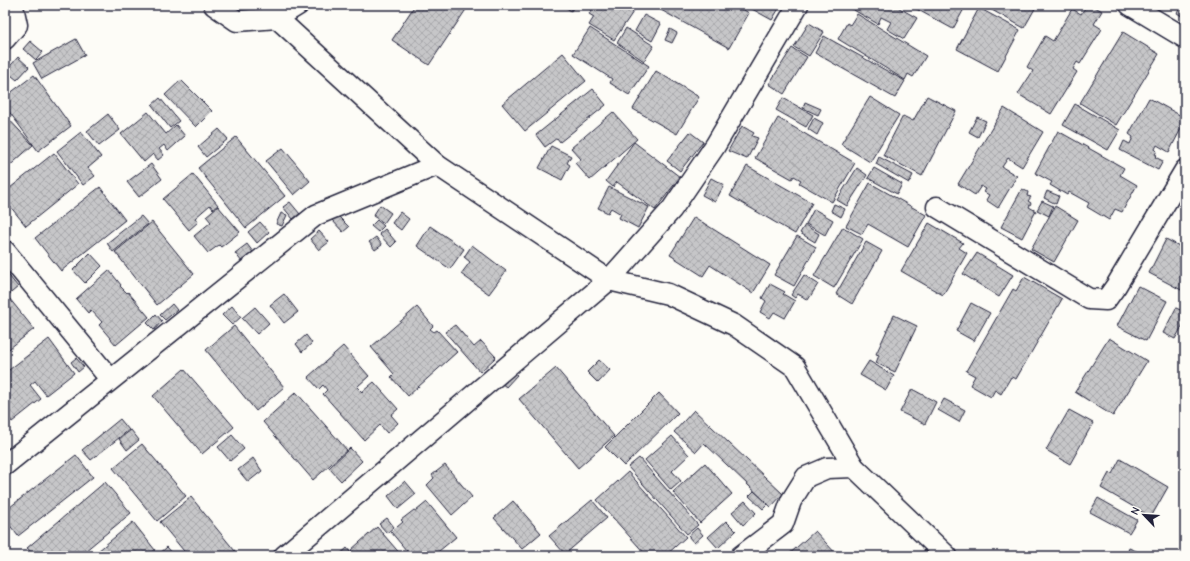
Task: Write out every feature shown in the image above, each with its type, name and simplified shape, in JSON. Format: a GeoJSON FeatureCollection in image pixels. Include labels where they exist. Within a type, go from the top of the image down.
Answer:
{"type":"FeatureCollection","features":[{"type":"Feature","properties":{"kind":"street"},"geometry":{"type":"LineString","coordinates":[[5,39],[17,25],[11,5]]}},
{"type":"Feature","properties":{"kind":"street"},"geometry":{"type":"LineString","coordinates":[[214,5],[237,21],[277,18],[298,5]]}},
{"type":"Feature","properties":{"kind":"street"},"geometry":{"type":"LineString","coordinates":[[284,556],[608,280],[672,210],[715,146],[798,5]]}},
{"type":"Feature","properties":{"kind":"street"},"geometry":{"type":"LineString","coordinates":[[1130,5],[1185,38]]}},
{"type":"Feature","properties":{"kind":"street"},"geometry":{"type":"LineString","coordinates":[[277,18],[437,165],[608,280],[668,294],[728,322],[794,367],[854,467],[947,556]]}},
{"type":"Feature","properties":{"kind":"street"},"geometry":{"type":"LineString","coordinates":[[5,465],[110,379],[316,215],[437,165]]}},
{"type":"Feature","properties":{"kind":"street"},"geometry":{"type":"LineString","coordinates":[[937,207],[1089,299],[1106,300],[1116,286],[1185,170]]}},
{"type":"Feature","properties":{"kind":"street"},"geometry":{"type":"LineString","coordinates":[[5,251],[110,379]]}},
{"type":"Feature","properties":{"kind":"street"},"geometry":{"type":"LineString","coordinates":[[741,556],[783,524],[791,501],[806,477],[827,468],[854,467]]}},
{"type":"Feature","properties":{"kind":"building"},"geometry":{"type":"Polygon","coordinates":[[[415,5],[469,5],[429,65],[392,40],[415,5]]]}},
{"type":"Feature","properties":{"kind":"building"},"geometry":{"type":"Polygon","coordinates":[[[562,5],[575,5],[571,11],[562,5]]]}},
{"type":"Feature","properties":{"kind":"building"},"geometry":{"type":"Polygon","coordinates":[[[595,5],[629,5],[635,9],[614,40],[589,25],[594,17],[589,14],[595,5]]]}},
{"type":"Feature","properties":{"kind":"building"},"geometry":{"type":"Polygon","coordinates":[[[652,5],[735,5],[749,13],[729,48],[652,5]]]}},
{"type":"Feature","properties":{"kind":"building"},"geometry":{"type":"Polygon","coordinates":[[[754,5],[781,5],[772,20],[752,9],[754,5]]]}},
{"type":"Feature","properties":{"kind":"building"},"geometry":{"type":"Polygon","coordinates":[[[854,5],[894,5],[917,18],[904,39],[887,29],[891,22],[881,17],[878,24],[852,9],[854,5]]]}},
{"type":"Feature","properties":{"kind":"building"},"geometry":{"type":"Polygon","coordinates":[[[909,5],[962,5],[965,7],[953,29],[909,5]]]}},
{"type":"Feature","properties":{"kind":"building"},"geometry":{"type":"Polygon","coordinates":[[[983,5],[1037,5],[1024,28],[983,5]]]}},
{"type":"Feature","properties":{"kind":"building"},"geometry":{"type":"Polygon","coordinates":[[[1087,5],[1092,5],[1102,11],[1094,24],[1102,29],[1080,64],[1077,62],[1073,69],[1077,72],[1051,114],[1018,94],[1033,71],[1027,67],[1045,36],[1053,41],[1072,9],[1081,14],[1087,5]]]}},
{"type":"Feature","properties":{"kind":"building"},"geometry":{"type":"Polygon","coordinates":[[[1182,5],[1185,5],[1185,18],[1177,13],[1182,5]]]}},
{"type":"Feature","properties":{"kind":"building"},"geometry":{"type":"Polygon","coordinates":[[[979,8],[1020,30],[998,71],[957,49],[979,8]]]}},
{"type":"Feature","properties":{"kind":"building"},"geometry":{"type":"Polygon","coordinates":[[[857,14],[926,56],[913,77],[908,74],[905,80],[838,39],[847,23],[850,25],[857,14]]]}},
{"type":"Feature","properties":{"kind":"building"},"geometry":{"type":"Polygon","coordinates":[[[644,15],[661,24],[652,41],[635,31],[644,15]]]}},
{"type":"Feature","properties":{"kind":"building"},"geometry":{"type":"Polygon","coordinates":[[[809,23],[824,32],[809,56],[794,47],[809,23]]]}},
{"type":"Feature","properties":{"kind":"building"},"geometry":{"type":"Polygon","coordinates":[[[590,28],[649,66],[629,95],[610,83],[612,79],[573,54],[590,28]]]}},
{"type":"Feature","properties":{"kind":"building"},"geometry":{"type":"Polygon","coordinates":[[[626,28],[654,46],[644,61],[617,43],[626,28]]]}},
{"type":"Feature","properties":{"kind":"building"},"geometry":{"type":"Polygon","coordinates":[[[670,29],[677,33],[672,43],[665,40],[670,29]]]}},
{"type":"Feature","properties":{"kind":"building"},"geometry":{"type":"Polygon","coordinates":[[[1123,32],[1159,54],[1116,125],[1080,103],[1123,32]]]}},
{"type":"Feature","properties":{"kind":"building"},"geometry":{"type":"Polygon","coordinates":[[[824,36],[905,81],[895,98],[815,53],[824,36]]]}},
{"type":"Feature","properties":{"kind":"building"},"geometry":{"type":"Polygon","coordinates":[[[76,39],[85,55],[42,79],[33,63],[76,39]]]}},
{"type":"Feature","properties":{"kind":"building"},"geometry":{"type":"Polygon","coordinates":[[[30,41],[43,52],[36,60],[23,49],[30,41]]]}},
{"type":"Feature","properties":{"kind":"building"},"geometry":{"type":"Polygon","coordinates":[[[792,48],[807,57],[784,94],[769,84],[792,48]]]}},
{"type":"Feature","properties":{"kind":"building"},"geometry":{"type":"Polygon","coordinates":[[[563,53],[586,81],[525,131],[502,104],[563,53]]]}},
{"type":"Feature","properties":{"kind":"building"},"geometry":{"type":"Polygon","coordinates":[[[18,57],[29,67],[17,80],[6,71],[18,57]]]}},
{"type":"Feature","properties":{"kind":"building"},"geometry":{"type":"Polygon","coordinates":[[[656,71],[699,97],[677,134],[633,109],[656,71]]]}},
{"type":"Feature","properties":{"kind":"building"},"geometry":{"type":"Polygon","coordinates":[[[34,75],[71,126],[38,151],[5,106],[5,97],[34,75]]]}},
{"type":"Feature","properties":{"kind":"building"},"geometry":{"type":"Polygon","coordinates":[[[181,80],[212,111],[196,127],[165,95],[181,80]]]}},
{"type":"Feature","properties":{"kind":"building"},"geometry":{"type":"Polygon","coordinates":[[[5,85],[10,91],[5,96],[5,85]]]}},
{"type":"Feature","properties":{"kind":"building"},"geometry":{"type":"Polygon","coordinates":[[[593,89],[606,105],[560,142],[557,138],[545,147],[536,135],[593,89]]]}},
{"type":"Feature","properties":{"kind":"building"},"geometry":{"type":"Polygon","coordinates":[[[927,96],[956,111],[922,176],[883,155],[903,116],[913,121],[927,96]]]}},
{"type":"Feature","properties":{"kind":"building"},"geometry":{"type":"Polygon","coordinates":[[[870,97],[899,115],[870,162],[841,144],[870,97]]]}},
{"type":"Feature","properties":{"kind":"building"},"geometry":{"type":"Polygon","coordinates":[[[160,98],[179,121],[170,128],[152,105],[160,98]]]}},
{"type":"Feature","properties":{"kind":"building"},"geometry":{"type":"Polygon","coordinates":[[[783,98],[813,115],[806,127],[776,110],[783,98]]]}},
{"type":"Feature","properties":{"kind":"building"},"geometry":{"type":"Polygon","coordinates":[[[1149,98],[1185,118],[1185,121],[1169,152],[1157,145],[1155,149],[1157,151],[1155,154],[1157,155],[1155,157],[1163,161],[1158,170],[1120,150],[1124,141],[1130,144],[1133,137],[1129,134],[1149,98]]]}},
{"type":"Feature","properties":{"kind":"building"},"geometry":{"type":"Polygon","coordinates":[[[805,102],[821,109],[818,115],[803,108],[805,102]]]}},
{"type":"Feature","properties":{"kind":"building"},"geometry":{"type":"Polygon","coordinates":[[[1075,104],[1120,130],[1108,150],[1063,125],[1075,104]]]}},
{"type":"Feature","properties":{"kind":"building"},"geometry":{"type":"Polygon","coordinates":[[[1004,108],[1043,132],[1022,167],[1008,158],[1002,167],[1017,176],[998,208],[986,200],[989,195],[984,192],[986,189],[981,186],[975,195],[958,184],[1004,108]]]}},
{"type":"Feature","properties":{"kind":"building"},"geometry":{"type":"Polygon","coordinates":[[[148,112],[166,134],[176,125],[185,136],[168,151],[164,145],[159,149],[164,155],[158,160],[153,154],[144,162],[121,134],[148,112]]]}},
{"type":"Feature","properties":{"kind":"building"},"geometry":{"type":"Polygon","coordinates":[[[613,112],[637,139],[590,180],[575,163],[581,159],[571,148],[613,112]]]}},
{"type":"Feature","properties":{"kind":"building"},"geometry":{"type":"Polygon","coordinates":[[[108,114],[120,130],[99,146],[87,131],[108,114]]]}},
{"type":"Feature","properties":{"kind":"building"},"geometry":{"type":"Polygon","coordinates":[[[5,115],[33,145],[5,170],[5,115]]]}},
{"type":"Feature","properties":{"kind":"building"},"geometry":{"type":"Polygon","coordinates":[[[977,117],[986,121],[978,137],[969,132],[977,117]]]}},
{"type":"Feature","properties":{"kind":"building"},"geometry":{"type":"Polygon","coordinates":[[[778,118],[855,163],[832,202],[799,183],[801,180],[794,176],[792,179],[755,158],[778,118]]]}},
{"type":"Feature","properties":{"kind":"building"},"geometry":{"type":"Polygon","coordinates":[[[814,118],[823,123],[817,135],[808,129],[814,118]]]}},
{"type":"Feature","properties":{"kind":"building"},"geometry":{"type":"Polygon","coordinates":[[[742,126],[754,133],[752,136],[758,138],[747,159],[728,151],[742,126]]]}},
{"type":"Feature","properties":{"kind":"building"},"geometry":{"type":"Polygon","coordinates":[[[219,129],[228,139],[206,157],[198,147],[219,129]]]}},
{"type":"Feature","properties":{"kind":"building"},"geometry":{"type":"Polygon","coordinates":[[[1058,131],[1124,168],[1120,175],[1137,185],[1122,212],[1115,209],[1109,220],[1087,207],[1089,203],[1069,192],[1067,195],[1050,185],[1052,182],[1035,173],[1058,131]]]}},
{"type":"Feature","properties":{"kind":"building"},"geometry":{"type":"Polygon","coordinates":[[[81,132],[101,157],[88,168],[95,176],[83,185],[57,151],[81,132]]]}},
{"type":"Feature","properties":{"kind":"building"},"geometry":{"type":"Polygon","coordinates":[[[690,132],[703,142],[680,171],[667,161],[690,132]]]}},
{"type":"Feature","properties":{"kind":"building"},"geometry":{"type":"Polygon","coordinates":[[[236,137],[285,196],[246,228],[198,168],[236,137]]]}},
{"type":"Feature","properties":{"kind":"building"},"geometry":{"type":"Polygon","coordinates":[[[634,142],[680,177],[655,210],[617,182],[613,187],[606,181],[634,142]]]}},
{"type":"Feature","properties":{"kind":"building"},"geometry":{"type":"Polygon","coordinates":[[[551,146],[571,156],[567,163],[570,165],[562,180],[539,168],[551,146]]]}},
{"type":"Feature","properties":{"kind":"building"},"geometry":{"type":"Polygon","coordinates":[[[283,148],[310,181],[294,195],[266,161],[283,148]]]}},
{"type":"Feature","properties":{"kind":"building"},"geometry":{"type":"Polygon","coordinates":[[[54,153],[78,184],[26,226],[5,200],[5,192],[54,153]]]}},
{"type":"Feature","properties":{"kind":"building"},"geometry":{"type":"Polygon","coordinates":[[[879,157],[913,175],[909,183],[876,164],[879,157]]]}},
{"type":"Feature","properties":{"kind":"building"},"geometry":{"type":"Polygon","coordinates":[[[151,164],[162,179],[139,197],[127,182],[151,164]]]}},
{"type":"Feature","properties":{"kind":"building"},"geometry":{"type":"Polygon","coordinates":[[[747,166],[812,203],[795,234],[730,196],[747,166]]]}},
{"type":"Feature","properties":{"kind":"building"},"geometry":{"type":"Polygon","coordinates":[[[857,168],[867,175],[847,206],[837,200],[857,168]]]}},
{"type":"Feature","properties":{"kind":"building"},"geometry":{"type":"Polygon","coordinates":[[[874,168],[902,184],[897,194],[868,178],[874,168]]]}},
{"type":"Feature","properties":{"kind":"building"},"geometry":{"type":"Polygon","coordinates":[[[193,174],[218,205],[213,209],[210,205],[195,218],[198,222],[189,230],[163,199],[193,174]]]}},
{"type":"Feature","properties":{"kind":"building"},"geometry":{"type":"Polygon","coordinates":[[[711,178],[724,185],[715,202],[702,195],[711,178]]]}},
{"type":"Feature","properties":{"kind":"building"},"geometry":{"type":"Polygon","coordinates":[[[870,183],[926,215],[908,247],[868,224],[862,234],[846,226],[870,183]]]}},
{"type":"Feature","properties":{"kind":"building"},"geometry":{"type":"Polygon","coordinates":[[[100,187],[125,220],[61,271],[35,238],[100,187]]]}},
{"type":"Feature","properties":{"kind":"building"},"geometry":{"type":"Polygon","coordinates":[[[609,187],[649,207],[638,228],[619,218],[621,214],[611,208],[608,213],[598,208],[609,187]]]}},
{"type":"Feature","properties":{"kind":"building"},"geometry":{"type":"Polygon","coordinates":[[[1022,189],[1028,192],[1027,196],[1031,197],[1028,201],[1031,203],[1029,207],[1036,211],[1022,238],[1001,227],[1022,189]]]}},
{"type":"Feature","properties":{"kind":"building"},"geometry":{"type":"Polygon","coordinates":[[[1047,191],[1059,196],[1056,204],[1044,198],[1047,191]]]}},
{"type":"Feature","properties":{"kind":"building"},"geometry":{"type":"Polygon","coordinates":[[[1042,201],[1053,206],[1049,216],[1037,210],[1042,201]]]}},
{"type":"Feature","properties":{"kind":"building"},"geometry":{"type":"Polygon","coordinates":[[[290,202],[300,214],[293,219],[283,207],[290,202]]]}},
{"type":"Feature","properties":{"kind":"building"},"geometry":{"type":"Polygon","coordinates":[[[834,204],[845,209],[841,217],[831,211],[834,204]]]}},
{"type":"Feature","properties":{"kind":"building"},"geometry":{"type":"Polygon","coordinates":[[[380,205],[391,213],[384,223],[373,216],[380,205]]]}},
{"type":"Feature","properties":{"kind":"building"},"geometry":{"type":"Polygon","coordinates":[[[218,206],[240,232],[221,247],[219,245],[208,253],[194,236],[211,222],[206,216],[218,206]]]}},
{"type":"Feature","properties":{"kind":"building"},"geometry":{"type":"Polygon","coordinates":[[[1055,206],[1078,220],[1054,262],[1031,249],[1055,206]]]}},
{"type":"Feature","properties":{"kind":"building"},"geometry":{"type":"Polygon","coordinates":[[[814,209],[833,220],[825,235],[806,224],[814,209]]]}},
{"type":"Feature","properties":{"kind":"building"},"geometry":{"type":"Polygon","coordinates":[[[400,212],[409,219],[401,230],[392,223],[400,212]]]}},
{"type":"Feature","properties":{"kind":"building"},"geometry":{"type":"Polygon","coordinates":[[[281,213],[287,215],[282,226],[276,224],[281,213]]]}},
{"type":"Feature","properties":{"kind":"building"},"geometry":{"type":"Polygon","coordinates":[[[141,216],[148,224],[113,252],[107,243],[141,216]]]}},
{"type":"Feature","properties":{"kind":"building"},"geometry":{"type":"Polygon","coordinates":[[[338,216],[349,227],[343,232],[332,220],[338,216]]]}},
{"type":"Feature","properties":{"kind":"building"},"geometry":{"type":"Polygon","coordinates":[[[694,217],[770,265],[753,293],[710,265],[703,276],[670,255],[694,217]]]}},
{"type":"Feature","properties":{"kind":"building"},"geometry":{"type":"Polygon","coordinates":[[[377,220],[384,226],[378,232],[371,226],[377,220]]]}},
{"type":"Feature","properties":{"kind":"building"},"geometry":{"type":"Polygon","coordinates":[[[152,222],[194,274],[157,305],[115,252],[152,222]]]}},
{"type":"Feature","properties":{"kind":"building"},"geometry":{"type":"Polygon","coordinates":[[[260,222],[269,232],[257,243],[248,232],[260,222]]]}},
{"type":"Feature","properties":{"kind":"building"},"geometry":{"type":"Polygon","coordinates":[[[929,223],[963,243],[959,248],[967,253],[943,295],[901,271],[929,223]]]}},
{"type":"Feature","properties":{"kind":"building"},"geometry":{"type":"Polygon","coordinates":[[[805,225],[819,234],[815,242],[800,233],[805,225]]]}},
{"type":"Feature","properties":{"kind":"building"},"geometry":{"type":"Polygon","coordinates":[[[430,226],[464,249],[450,269],[417,246],[430,226]]]}},
{"type":"Feature","properties":{"kind":"building"},"geometry":{"type":"Polygon","coordinates":[[[843,227],[863,239],[834,288],[814,276],[843,227]]]}},
{"type":"Feature","properties":{"kind":"building"},"geometry":{"type":"Polygon","coordinates":[[[385,229],[396,242],[391,247],[379,234],[385,229]]]}},
{"type":"Feature","properties":{"kind":"building"},"geometry":{"type":"Polygon","coordinates":[[[319,231],[329,242],[319,250],[310,239],[319,231]]]}},
{"type":"Feature","properties":{"kind":"building"},"geometry":{"type":"Polygon","coordinates":[[[797,236],[816,247],[794,286],[774,275],[797,236]]]}},
{"type":"Feature","properties":{"kind":"building"},"geometry":{"type":"Polygon","coordinates":[[[376,237],[382,245],[375,250],[369,242],[376,237]]]}},
{"type":"Feature","properties":{"kind":"building"},"geometry":{"type":"Polygon","coordinates":[[[1166,239],[1185,249],[1185,292],[1149,273],[1166,239]]]}},
{"type":"Feature","properties":{"kind":"building"},"geometry":{"type":"Polygon","coordinates":[[[866,242],[882,251],[852,304],[836,294],[866,242]]]}},
{"type":"Feature","properties":{"kind":"building"},"geometry":{"type":"Polygon","coordinates":[[[247,244],[253,252],[242,262],[235,253],[247,244]]]}},
{"type":"Feature","properties":{"kind":"building"},"geometry":{"type":"Polygon","coordinates":[[[472,245],[506,271],[489,294],[461,274],[470,262],[464,257],[472,245]]]}},
{"type":"Feature","properties":{"kind":"building"},"geometry":{"type":"Polygon","coordinates":[[[90,253],[102,266],[85,283],[73,270],[90,253]]]}},
{"type":"Feature","properties":{"kind":"building"},"geometry":{"type":"Polygon","coordinates":[[[977,253],[1013,275],[999,297],[963,274],[977,253]]]}},
{"type":"Feature","properties":{"kind":"building"},"geometry":{"type":"Polygon","coordinates":[[[109,270],[121,285],[120,286],[127,293],[128,292],[149,317],[116,345],[99,325],[102,322],[91,310],[88,313],[76,299],[109,270]]]}},
{"type":"Feature","properties":{"kind":"building"},"geometry":{"type":"Polygon","coordinates":[[[5,271],[18,287],[5,298],[5,271]]]}},
{"type":"Feature","properties":{"kind":"building"},"geometry":{"type":"Polygon","coordinates":[[[804,275],[818,284],[808,300],[798,294],[795,298],[791,295],[804,275]]]}},
{"type":"Feature","properties":{"kind":"building"},"geometry":{"type":"Polygon","coordinates":[[[1024,277],[1062,299],[1016,379],[1011,377],[1001,394],[995,390],[991,397],[970,385],[975,376],[966,371],[1013,289],[1016,291],[1024,277]]]}},
{"type":"Feature","properties":{"kind":"building"},"geometry":{"type":"Polygon","coordinates":[[[770,284],[785,292],[783,294],[795,301],[785,318],[774,312],[770,318],[760,312],[766,301],[762,298],[770,284]]]}},
{"type":"Feature","properties":{"kind":"building"},"geometry":{"type":"Polygon","coordinates":[[[1138,286],[1167,301],[1146,341],[1117,326],[1138,286]]]}},
{"type":"Feature","properties":{"kind":"building"},"geometry":{"type":"Polygon","coordinates":[[[284,294],[298,312],[284,323],[270,305],[284,294]]]}},
{"type":"Feature","properties":{"kind":"building"},"geometry":{"type":"Polygon","coordinates":[[[9,298],[34,329],[5,352],[5,301],[9,298]]]}},
{"type":"Feature","properties":{"kind":"building"},"geometry":{"type":"Polygon","coordinates":[[[971,303],[990,313],[974,341],[956,331],[971,303]]]}},
{"type":"Feature","properties":{"kind":"building"},"geometry":{"type":"Polygon","coordinates":[[[172,304],[177,310],[165,320],[160,315],[172,304]]]}},
{"type":"Feature","properties":{"kind":"building"},"geometry":{"type":"Polygon","coordinates":[[[232,306],[241,317],[232,325],[222,315],[232,306]]]}},
{"type":"Feature","properties":{"kind":"building"},"geometry":{"type":"Polygon","coordinates":[[[255,307],[269,323],[257,334],[242,318],[255,307]]]}},
{"type":"Feature","properties":{"kind":"building"},"geometry":{"type":"Polygon","coordinates":[[[417,307],[433,326],[430,329],[434,332],[437,330],[457,352],[408,396],[391,377],[394,374],[371,347],[417,307]]]}},
{"type":"Feature","properties":{"kind":"building"},"geometry":{"type":"Polygon","coordinates":[[[1176,308],[1185,312],[1185,321],[1175,339],[1163,333],[1176,308]]]}},
{"type":"Feature","properties":{"kind":"building"},"geometry":{"type":"Polygon","coordinates":[[[156,314],[162,321],[154,330],[147,323],[156,314]]]}},
{"type":"Feature","properties":{"kind":"building"},"geometry":{"type":"Polygon","coordinates":[[[894,315],[917,326],[895,372],[876,363],[879,355],[876,354],[894,315]]]}},
{"type":"Feature","properties":{"kind":"building"},"geometry":{"type":"Polygon","coordinates":[[[455,325],[474,347],[481,341],[496,357],[480,372],[445,332],[455,325]]]}},
{"type":"Feature","properties":{"kind":"building"},"geometry":{"type":"Polygon","coordinates":[[[234,326],[284,387],[256,411],[206,350],[234,326]]]}},
{"type":"Feature","properties":{"kind":"building"},"geometry":{"type":"Polygon","coordinates":[[[306,335],[312,343],[302,352],[296,344],[306,335]]]}},
{"type":"Feature","properties":{"kind":"building"},"geometry":{"type":"Polygon","coordinates":[[[1109,338],[1147,361],[1113,416],[1075,392],[1109,338]]]}},
{"type":"Feature","properties":{"kind":"building"},"geometry":{"type":"Polygon","coordinates":[[[49,339],[74,373],[46,395],[35,381],[30,385],[41,399],[12,422],[5,414],[5,373],[49,339]]]}},
{"type":"Feature","properties":{"kind":"building"},"geometry":{"type":"Polygon","coordinates":[[[343,346],[369,376],[357,387],[362,392],[374,382],[398,409],[391,415],[398,423],[387,433],[380,425],[364,440],[323,394],[327,390],[323,385],[319,389],[308,377],[343,346]]]}},
{"type":"Feature","properties":{"kind":"building"},"geometry":{"type":"Polygon","coordinates":[[[76,358],[84,367],[78,372],[71,362],[76,358]]]}},
{"type":"Feature","properties":{"kind":"building"},"geometry":{"type":"Polygon","coordinates":[[[599,360],[610,370],[598,383],[587,372],[599,360]]]}},
{"type":"Feature","properties":{"kind":"building"},"geometry":{"type":"Polygon","coordinates":[[[869,361],[894,376],[886,390],[860,375],[869,361]]]}},
{"type":"Feature","properties":{"kind":"building"},"geometry":{"type":"Polygon","coordinates":[[[556,368],[614,436],[578,468],[519,399],[556,368]]]}},
{"type":"Feature","properties":{"kind":"building"},"geometry":{"type":"Polygon","coordinates":[[[184,369],[234,427],[202,454],[153,396],[184,369]]]}},
{"type":"Feature","properties":{"kind":"building"},"geometry":{"type":"Polygon","coordinates":[[[512,370],[517,375],[506,387],[501,383],[512,370]]]}},
{"type":"Feature","properties":{"kind":"building"},"geometry":{"type":"Polygon","coordinates":[[[912,389],[936,402],[925,424],[900,412],[912,389]]]}},
{"type":"Feature","properties":{"kind":"building"},"geometry":{"type":"Polygon","coordinates":[[[296,392],[347,450],[313,480],[263,422],[296,392]]]}},
{"type":"Feature","properties":{"kind":"building"},"geometry":{"type":"Polygon","coordinates":[[[659,393],[678,413],[624,466],[605,447],[659,393]]]}},
{"type":"Feature","properties":{"kind":"building"},"geometry":{"type":"Polygon","coordinates":[[[944,399],[965,410],[959,422],[938,410],[944,399]]]}},
{"type":"Feature","properties":{"kind":"building"},"geometry":{"type":"Polygon","coordinates":[[[694,410],[783,494],[771,507],[704,443],[696,452],[674,432],[694,410]]]}},
{"type":"Feature","properties":{"kind":"building"},"geometry":{"type":"Polygon","coordinates":[[[1069,410],[1093,423],[1070,464],[1046,450],[1069,410]]]}},
{"type":"Feature","properties":{"kind":"building"},"geometry":{"type":"Polygon","coordinates":[[[120,419],[129,430],[91,460],[82,450],[120,419]]]}},
{"type":"Feature","properties":{"kind":"building"},"geometry":{"type":"Polygon","coordinates":[[[131,430],[139,440],[127,450],[119,439],[131,430]]]}},
{"type":"Feature","properties":{"kind":"building"},"geometry":{"type":"Polygon","coordinates":[[[232,435],[244,449],[230,461],[218,447],[232,435]]]}},
{"type":"Feature","properties":{"kind":"building"},"geometry":{"type":"Polygon","coordinates":[[[672,436],[689,455],[672,471],[681,481],[671,490],[645,460],[672,436]]]}},
{"type":"Feature","properties":{"kind":"building"},"geometry":{"type":"Polygon","coordinates":[[[142,444],[186,496],[157,521],[113,468],[142,444]]]}},
{"type":"Feature","properties":{"kind":"building"},"geometry":{"type":"Polygon","coordinates":[[[350,448],[362,461],[341,481],[329,468],[350,448]]]}},
{"type":"Feature","properties":{"kind":"building"},"geometry":{"type":"Polygon","coordinates":[[[76,455],[93,477],[18,536],[5,519],[5,511],[76,455]]]}},
{"type":"Feature","properties":{"kind":"building"},"geometry":{"type":"Polygon","coordinates":[[[253,458],[262,471],[248,482],[238,470],[253,458]]]}},
{"type":"Feature","properties":{"kind":"building"},"geometry":{"type":"Polygon","coordinates":[[[639,458],[698,525],[687,534],[628,467],[639,458]]]}},
{"type":"Feature","properties":{"kind":"building"},"geometry":{"type":"Polygon","coordinates":[[[1120,459],[1168,487],[1151,517],[1101,488],[1109,473],[1112,474],[1120,459]]]}},
{"type":"Feature","properties":{"kind":"building"},"geometry":{"type":"Polygon","coordinates":[[[705,463],[732,494],[700,523],[673,492],[705,463]]]}},
{"type":"Feature","properties":{"kind":"building"},"geometry":{"type":"Polygon","coordinates":[[[445,465],[472,497],[452,515],[427,485],[434,478],[432,475],[445,465]]]}},
{"type":"Feature","properties":{"kind":"building"},"geometry":{"type":"Polygon","coordinates":[[[628,472],[686,537],[665,556],[647,556],[597,500],[628,472]]]}},
{"type":"Feature","properties":{"kind":"building"},"geometry":{"type":"Polygon","coordinates":[[[405,481],[416,494],[398,509],[388,496],[405,481]]]}},
{"type":"Feature","properties":{"kind":"building"},"geometry":{"type":"Polygon","coordinates":[[[105,482],[131,513],[79,556],[34,556],[27,548],[105,482]]]}},
{"type":"Feature","properties":{"kind":"building"},"geometry":{"type":"Polygon","coordinates":[[[754,491],[768,504],[763,509],[749,496],[754,491]]]}},
{"type":"Feature","properties":{"kind":"building"},"geometry":{"type":"Polygon","coordinates":[[[191,497],[239,556],[188,556],[160,522],[191,497]]]}},
{"type":"Feature","properties":{"kind":"building"},"geometry":{"type":"Polygon","coordinates":[[[1098,498],[1137,520],[1129,533],[1090,512],[1098,498]]]}},
{"type":"Feature","properties":{"kind":"building"},"geometry":{"type":"Polygon","coordinates":[[[592,500],[607,518],[565,554],[549,536],[592,500]]]}},
{"type":"Feature","properties":{"kind":"building"},"geometry":{"type":"Polygon","coordinates":[[[513,501],[541,533],[522,549],[494,518],[513,501]]]}},
{"type":"Feature","properties":{"kind":"building"},"geometry":{"type":"Polygon","coordinates":[[[745,501],[756,513],[743,525],[732,512],[745,501]]]}},
{"type":"Feature","properties":{"kind":"building"},"geometry":{"type":"Polygon","coordinates":[[[427,502],[456,537],[433,556],[411,556],[391,532],[403,522],[401,520],[427,502]]]}},
{"type":"Feature","properties":{"kind":"building"},"geometry":{"type":"Polygon","coordinates":[[[387,518],[394,527],[387,533],[379,524],[387,518]]]}},
{"type":"Feature","properties":{"kind":"building"},"geometry":{"type":"Polygon","coordinates":[[[726,521],[736,531],[718,548],[708,537],[726,521]]]}},
{"type":"Feature","properties":{"kind":"building"},"geometry":{"type":"Polygon","coordinates":[[[133,522],[155,550],[148,556],[92,556],[133,522]]]}},
{"type":"Feature","properties":{"kind":"building"},"geometry":{"type":"Polygon","coordinates":[[[377,527],[402,556],[356,556],[351,550],[377,527]]]}},
{"type":"Feature","properties":{"kind":"building"},"geometry":{"type":"Polygon","coordinates":[[[697,528],[703,535],[694,543],[688,536],[697,528]]]}},
{"type":"Feature","properties":{"kind":"building"},"geometry":{"type":"Polygon","coordinates":[[[815,531],[838,556],[787,556],[815,531]]]}},
{"type":"Feature","properties":{"kind":"building"},"geometry":{"type":"Polygon","coordinates":[[[167,547],[175,556],[157,556],[167,547]]]}},
{"type":"Feature","properties":{"kind":"building"},"geometry":{"type":"Polygon","coordinates":[[[927,547],[939,556],[920,556],[927,547]]]}},
{"type":"Feature","properties":{"kind":"building"},"geometry":{"type":"Polygon","coordinates":[[[347,548],[353,556],[338,556],[347,548]]]}},
{"type":"Feature","properties":{"kind":"building"},"geometry":{"type":"Polygon","coordinates":[[[1129,548],[1148,556],[1126,556],[1129,548]]]}}]}
